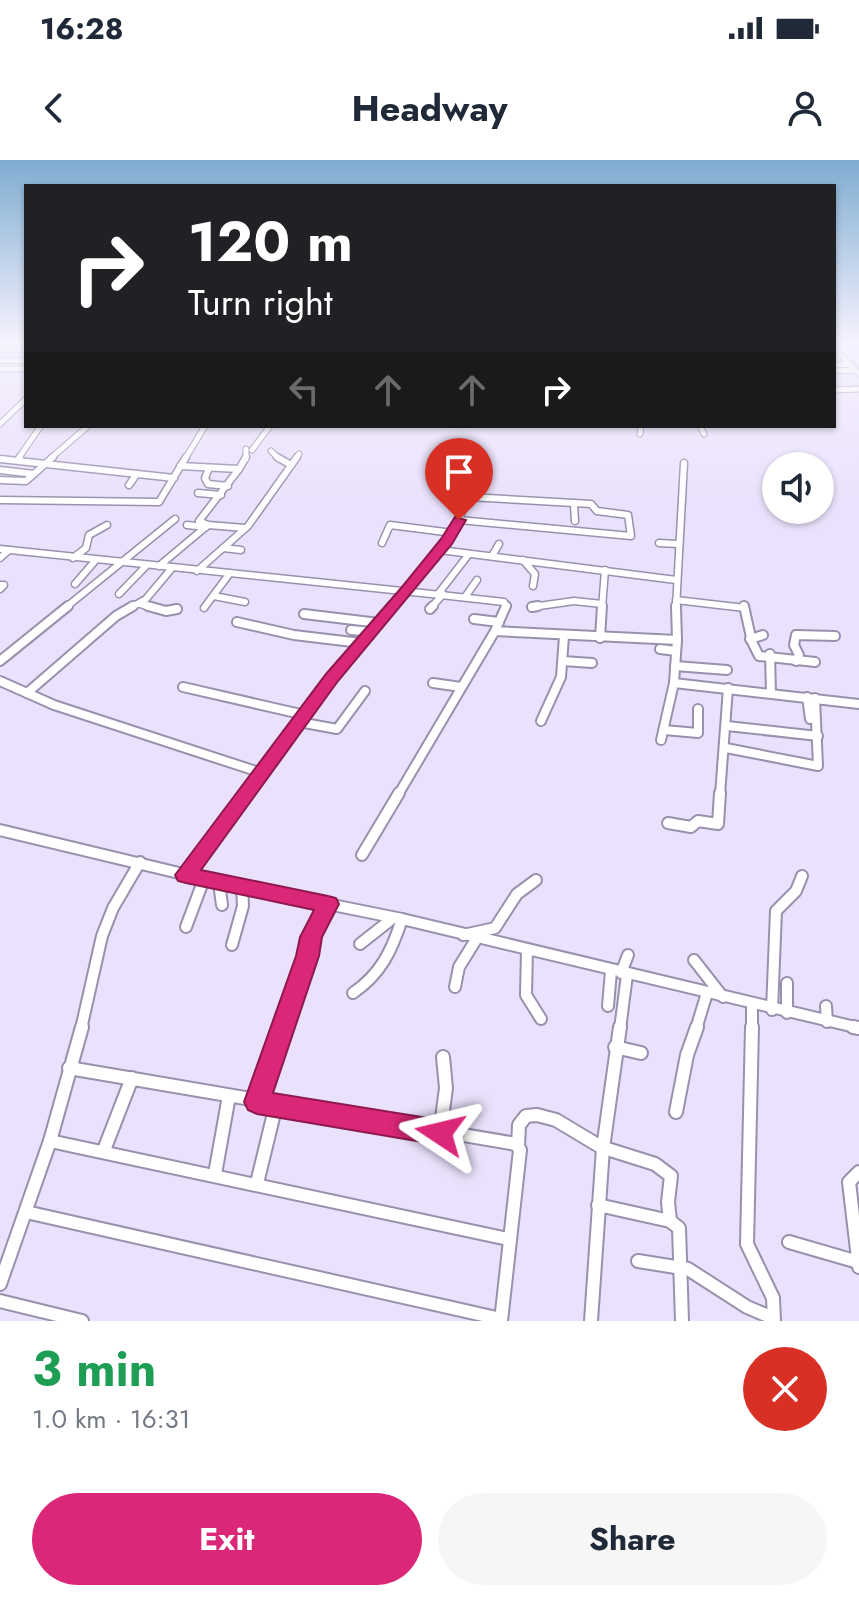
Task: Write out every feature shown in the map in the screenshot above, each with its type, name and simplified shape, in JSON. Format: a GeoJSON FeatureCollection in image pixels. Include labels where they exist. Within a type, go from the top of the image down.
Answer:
{"type":"FeatureCollection","features":[{"type":"Feature","properties":{"kind":"street"},"geometry":{"type":"LineString","coordinates":[[0,424],[24,401]]}},
{"type":"Feature","properties":{"kind":"street"},"geometry":{"type":"LineString","coordinates":[[18,460],[39,428]]}},
{"type":"Feature","properties":{"kind":"street"},"geometry":{"type":"LineString","coordinates":[[0,480],[23,482],[86,428]]}},
{"type":"Feature","properties":{"kind":"street"},"geometry":{"type":"LineString","coordinates":[[0,500],[161,501],[204,428]]}},
{"type":"Feature","properties":{"kind":"street"},"geometry":{"type":"LineString","coordinates":[[207,526],[199,521],[228,486],[246,460],[249,449],[268,428]]}},
{"type":"Feature","properties":{"kind":"street"},"geometry":{"type":"LineString","coordinates":[[640,434],[641,428]]}},
{"type":"Feature","properties":{"kind":"street"},"geometry":{"type":"LineString","coordinates":[[701,428],[704,434]]}},
{"type":"Feature","properties":{"kind":"street"},"geometry":{"type":"LineString","coordinates":[[271,451],[291,465]]}},
{"type":"Feature","properties":{"kind":"street"},"geometry":{"type":"LineString","coordinates":[[197,571],[245,528],[299,454]]}},
{"type":"Feature","properties":{"kind":"street"},"geometry":{"type":"LineString","coordinates":[[186,875],[302,718],[453,533],[483,454]]}},
{"type":"Feature","properties":{"kind":"street"},"geometry":{"type":"LineString","coordinates":[[0,459],[174,478]]}},
{"type":"Feature","properties":{"kind":"street"},"geometry":{"type":"LineString","coordinates":[[661,740],[674,683],[676,580],[684,463]]}},
{"type":"Feature","properties":{"kind":"street"},"geometry":{"type":"LineString","coordinates":[[180,466],[239,469]]}},
{"type":"Feature","properties":{"kind":"street"},"geometry":{"type":"LineString","coordinates":[[209,468],[205,478],[208,484],[228,486]]}},
{"type":"Feature","properties":{"kind":"street"},"geometry":{"type":"LineString","coordinates":[[1,471],[51,474]]}},
{"type":"Feature","properties":{"kind":"street"},"geometry":{"type":"LineString","coordinates":[[129,485],[136,475]]}},
{"type":"Feature","properties":{"kind":"street"},"geometry":{"type":"LineString","coordinates":[[198,493],[221,495]]}},
{"type":"Feature","properties":{"kind":"street"},"geometry":{"type":"LineString","coordinates":[[459,520],[515,529],[631,536],[628,515],[596,511],[591,504],[469,497]]}},
{"type":"Feature","properties":{"kind":"street"},"geometry":{"type":"LineString","coordinates":[[574,504],[575,521]]}},
{"type":"Feature","properties":{"kind":"street"},"geometry":{"type":"LineString","coordinates":[[0,661],[175,519]]}},
{"type":"Feature","properties":{"kind":"street"},"geometry":{"type":"LineString","coordinates":[[73,558],[86,548],[89,535],[107,525]]}},
{"type":"Feature","properties":{"kind":"street"},"geometry":{"type":"LineString","coordinates":[[187,525],[245,528]]}},
{"type":"Feature","properties":{"kind":"street"},"geometry":{"type":"LineString","coordinates":[[382,543],[390,525],[453,533]]}},
{"type":"Feature","properties":{"kind":"street"},"geometry":{"type":"LineString","coordinates":[[159,567],[207,526]]}},
{"type":"Feature","properties":{"kind":"street"},"geometry":{"type":"LineString","coordinates":[[413,538],[416,528]]}},
{"type":"Feature","properties":{"kind":"street"},"geometry":{"type":"LineString","coordinates":[[659,543],[678,544]]}},
{"type":"Feature","properties":{"kind":"street"},"geometry":{"type":"LineString","coordinates":[[492,556],[499,544]]}},
{"type":"Feature","properties":{"kind":"street"},"geometry":{"type":"LineString","coordinates":[[55,555],[63,547]]}},
{"type":"Feature","properties":{"kind":"street"},"geometry":{"type":"LineString","coordinates":[[223,548],[241,550]]}},
{"type":"Feature","properties":{"kind":"street"},"geometry":{"type":"LineString","coordinates":[[0,549],[120,564],[407,590],[506,603],[497,627],[362,855]]}},
{"type":"Feature","properties":{"kind":"street"},"geometry":{"type":"LineString","coordinates":[[0,558],[9,550]]}},
{"type":"Feature","properties":{"kind":"street"},"geometry":{"type":"LineString","coordinates":[[440,550],[676,580]]}},
{"type":"Feature","properties":{"kind":"street"},"geometry":{"type":"LineString","coordinates":[[430,609],[469,554]]}},
{"type":"Feature","properties":{"kind":"street"},"geometry":{"type":"LineString","coordinates":[[522,560],[535,574],[533,586]]}},
{"type":"Feature","properties":{"kind":"street"},"geometry":{"type":"LineString","coordinates":[[75,584],[95,561]]}},
{"type":"Feature","properties":{"kind":"street"},"geometry":{"type":"LineString","coordinates":[[119,594],[146,566]]}},
{"type":"Feature","properties":{"kind":"street"},"geometry":{"type":"LineString","coordinates":[[27,693],[116,616],[140,604],[172,568]]}},
{"type":"Feature","properties":{"kind":"street"},"geometry":{"type":"LineString","coordinates":[[600,638],[605,608],[602,604],[607,580],[605,570]]}},
{"type":"Feature","properties":{"kind":"street"},"geometry":{"type":"LineString","coordinates":[[204,608],[230,573]]}},
{"type":"Feature","properties":{"kind":"street"},"geometry":{"type":"LineString","coordinates":[[465,597],[477,580]]}},
{"type":"Feature","properties":{"kind":"street"},"geometry":{"type":"LineString","coordinates":[[214,596],[245,602]]}},
{"type":"Feature","properties":{"kind":"street"},"geometry":{"type":"LineString","coordinates":[[552,600],[602,604]]}},
{"type":"Feature","properties":{"kind":"street"},"geometry":{"type":"LineString","coordinates":[[676,600],[744,606],[748,613],[750,639],[759,656],[815,662]]}},
{"type":"Feature","properties":{"kind":"street"},"geometry":{"type":"LineString","coordinates":[[532,607],[564,602]]}},
{"type":"Feature","properties":{"kind":"street"},"geometry":{"type":"LineString","coordinates":[[140,604],[166,611],[177,609]]}},
{"type":"Feature","properties":{"kind":"street"},"geometry":{"type":"LineString","coordinates":[[304,614],[379,623]]}},
{"type":"Feature","properties":{"kind":"street"},"geometry":{"type":"LineString","coordinates":[[474,619],[497,627],[564,636],[677,640]]}},
{"type":"Feature","properties":{"kind":"street"},"geometry":{"type":"LineString","coordinates":[[237,622],[294,635],[361,643]]}},
{"type":"Feature","properties":{"kind":"street"},"geometry":{"type":"LineString","coordinates":[[351,630],[372,632]]}},
{"type":"Feature","properties":{"kind":"street"},"geometry":{"type":"LineString","coordinates":[[750,639],[763,635]]}},
{"type":"Feature","properties":{"kind":"street"},"geometry":{"type":"LineString","coordinates":[[796,661],[799,655],[794,645],[796,635],[835,636]]}},
{"type":"Feature","properties":{"kind":"street"},"geometry":{"type":"LineString","coordinates":[[541,721],[561,677],[564,636]]}},
{"type":"Feature","properties":{"kind":"street"},"geometry":{"type":"LineString","coordinates":[[660,649],[676,651]]}},
{"type":"Feature","properties":{"kind":"street"},"geometry":{"type":"LineString","coordinates":[[770,656],[771,693]]}},
{"type":"Feature","properties":{"kind":"street"},"geometry":{"type":"LineString","coordinates":[[563,661],[592,663]]}},
{"type":"Feature","properties":{"kind":"street"},"geometry":{"type":"LineString","coordinates":[[675,666],[727,670]]}},
{"type":"Feature","properties":{"kind":"street"},"geometry":{"type":"LineString","coordinates":[[0,681],[54,705],[262,773]]}},
{"type":"Feature","properties":{"kind":"street"},"geometry":{"type":"LineString","coordinates":[[433,683],[461,687]]}},
{"type":"Feature","properties":{"kind":"street"},"geometry":{"type":"LineString","coordinates":[[674,683],[854,703]]}},
{"type":"Feature","properties":{"kind":"street"},"geometry":{"type":"LineString","coordinates":[[183,687],[337,729],[365,691]]}},
{"type":"Feature","properties":{"kind":"street"},"geometry":{"type":"LineString","coordinates":[[668,823],[691,827],[698,821],[718,824],[726,748],[728,688]]}},
{"type":"Feature","properties":{"kind":"street"},"geometry":{"type":"LineString","coordinates":[[835,693],[854,703]]}},
{"type":"Feature","properties":{"kind":"street"},"geometry":{"type":"LineString","coordinates":[[810,719],[811,698]]}},
{"type":"Feature","properties":{"kind":"street"},"geometry":{"type":"LineString","coordinates":[[726,748],[818,766],[818,736],[811,698]]}},
{"type":"Feature","properties":{"kind":"street"},"geometry":{"type":"LineString","coordinates":[[664,730],[698,733],[698,709]]}},
{"type":"Feature","properties":{"kind":"street"},"geometry":{"type":"LineString","coordinates":[[727,726],[818,736]]}},
{"type":"Feature","properties":{"kind":"street"},"geometry":{"type":"LineString","coordinates":[[0,830],[219,883],[398,919],[724,999],[859,1028]]}},
{"type":"Feature","properties":{"kind":"street"},"geometry":{"type":"LineString","coordinates":[[0,1284],[50,1141],[88,1004],[102,936],[113,908],[140,862]]}},
{"type":"Feature","properties":{"kind":"street"},"geometry":{"type":"LineString","coordinates":[[772,1010],[776,911],[801,885],[802,876]]}},
{"type":"Feature","properties":{"kind":"street"},"geometry":{"type":"LineString","coordinates":[[186,927],[204,879]]}},
{"type":"Feature","properties":{"kind":"street"},"geometry":{"type":"LineString","coordinates":[[463,935],[495,928],[515,894],[536,880]]}},
{"type":"Feature","properties":{"kind":"street"},"geometry":{"type":"LineString","coordinates":[[219,883],[222,905]]}},
{"type":"Feature","properties":{"kind":"street"},"geometry":{"type":"LineString","coordinates":[[232,945],[243,906],[242,886]]}},
{"type":"Feature","properties":{"kind":"street"},"geometry":{"type":"LineString","coordinates":[[257,1102],[308,956],[311,937],[328,904]]}},
{"type":"Feature","properties":{"kind":"street"},"geometry":{"type":"LineString","coordinates":[[360,944],[398,919]]}},
{"type":"Feature","properties":{"kind":"street"},"geometry":{"type":"LineString","coordinates":[[353,993],[369,983],[383,968],[398,919]]}},
{"type":"Feature","properties":{"kind":"street"},"geometry":{"type":"LineString","coordinates":[[455,987],[459,967],[477,938]]}},
{"type":"Feature","properties":{"kind":"street"},"geometry":{"type":"LineString","coordinates":[[527,950],[525,997],[527,1005],[541,1019]]}},
{"type":"Feature","properties":{"kind":"street"},"geometry":{"type":"LineString","coordinates":[[608,1006],[628,955]]}},
{"type":"Feature","properties":{"kind":"street"},"geometry":{"type":"LineString","coordinates":[[694,960],[724,999]]}},
{"type":"Feature","properties":{"kind":"street"},"geometry":{"type":"LineString","coordinates":[[591,1321],[598,1205],[620,973]]}},
{"type":"Feature","properties":{"kind":"street"},"geometry":{"type":"LineString","coordinates":[[787,983],[787,1013]]}},
{"type":"Feature","properties":{"kind":"street"},"geometry":{"type":"LineString","coordinates":[[676,1112],[681,1102],[688,1051],[702,1016],[707,993]]}},
{"type":"Feature","properties":{"kind":"street"},"geometry":{"type":"LineString","coordinates":[[638,1261],[680,1266],[774,1320],[773,1298],[747,1244],[752,1005]]}},
{"type":"Feature","properties":{"kind":"street"},"geometry":{"type":"LineString","coordinates":[[826,1006],[827,1022]]}},
{"type":"Feature","properties":{"kind":"street"},"geometry":{"type":"LineString","coordinates":[[615,1047],[641,1053]]}},
{"type":"Feature","properties":{"kind":"street"},"geometry":{"type":"LineString","coordinates":[[440,1133],[446,1088],[443,1057]]}},
{"type":"Feature","properties":{"kind":"street"},"geometry":{"type":"LineString","coordinates":[[69,1068],[518,1146]]}},
{"type":"Feature","properties":{"kind":"street"},"geometry":{"type":"LineString","coordinates":[[104,1150],[132,1078]]}},
{"type":"Feature","properties":{"kind":"street"},"geometry":{"type":"LineString","coordinates":[[215,1174],[229,1096]]}},
{"type":"Feature","properties":{"kind":"street"},"geometry":{"type":"LineString","coordinates":[[257,1183],[276,1105]]}},
{"type":"Feature","properties":{"kind":"street"},"geometry":{"type":"LineString","coordinates":[[26,1212],[501,1320],[519,1125],[526,1116],[537,1114],[562,1122],[603,1148],[647,1160],[665,1170],[671,1176],[668,1202],[670,1221]]}},
{"type":"Feature","properties":{"kind":"street"},"geometry":{"type":"LineString","coordinates":[[50,1141],[104,1150],[508,1239]]}},
{"type":"Feature","properties":{"kind":"street"},"geometry":{"type":"LineString","coordinates":[[789,1242],[859,1264],[849,1182],[859,1172]]}},
{"type":"Feature","properties":{"kind":"street"},"geometry":{"type":"LineString","coordinates":[[598,1205],[670,1221],[679,1228],[682,1321]]}},
{"type":"Feature","properties":{"kind":"street"},"geometry":{"type":"LineString","coordinates":[[0,1301],[82,1321]]}},
{"type":"Feature","properties":{"kind":"route"},"geometry":{"type":"LineString","coordinates":[[440,1133],[257,1102],[308,956],[311,937],[328,904],[186,875],[345,661],[447,541],[459,520]]}}]}
